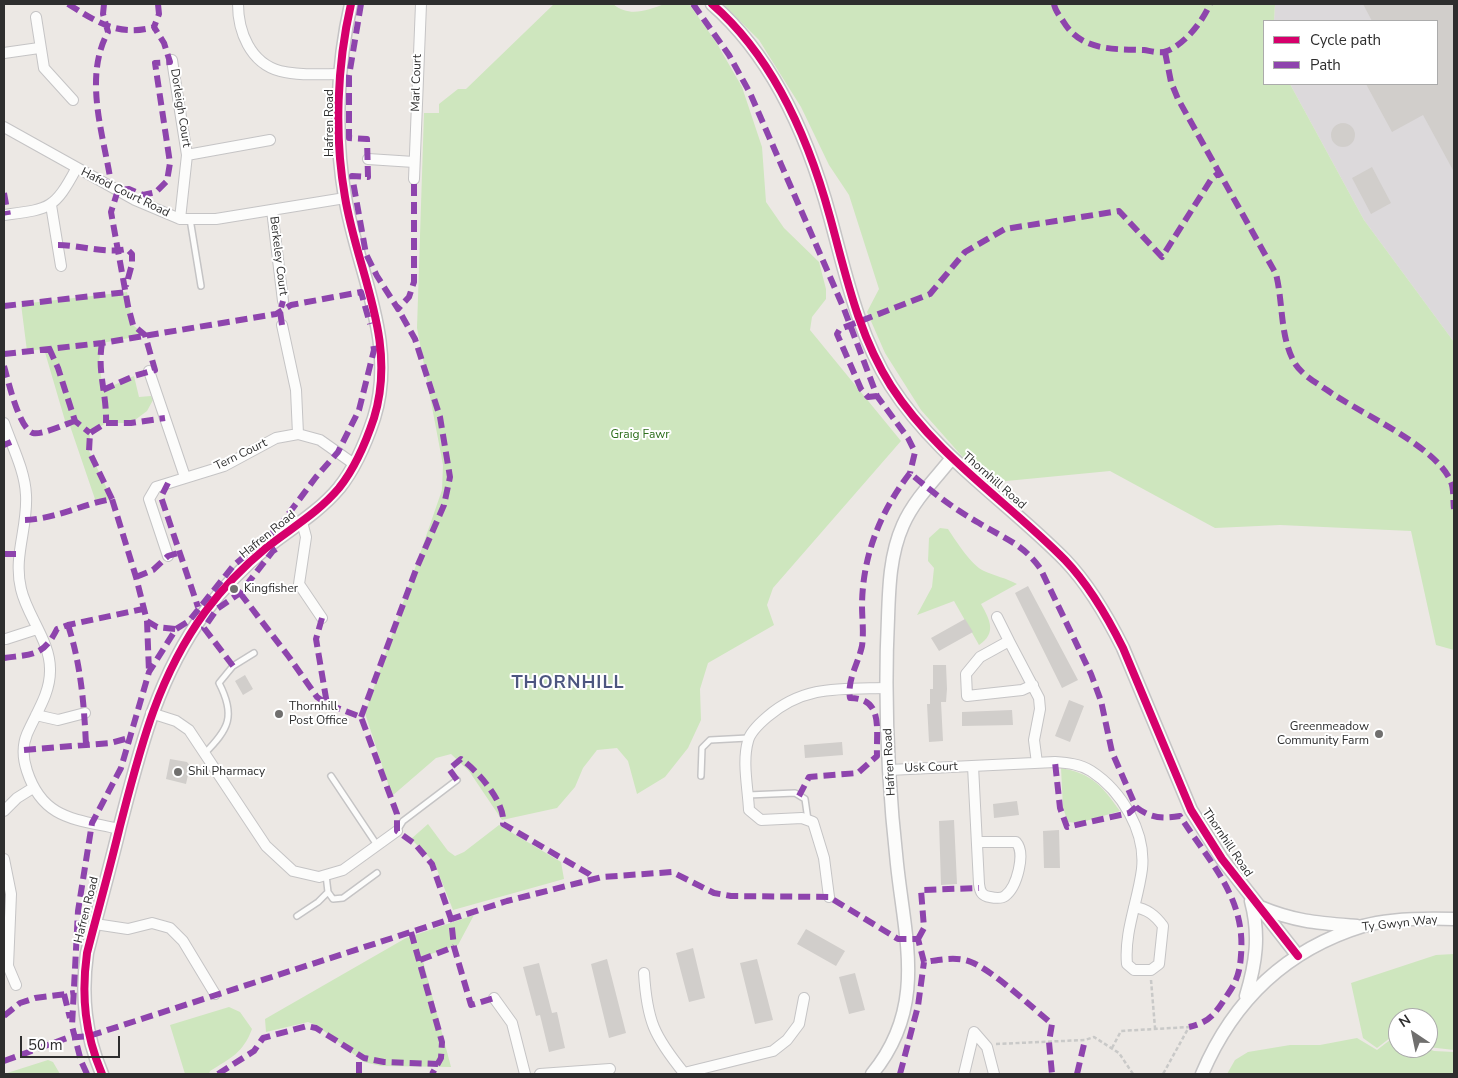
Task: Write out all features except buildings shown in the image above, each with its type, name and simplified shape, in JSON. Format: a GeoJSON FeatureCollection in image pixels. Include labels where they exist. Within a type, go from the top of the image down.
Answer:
{"type":"FeatureCollection","features":[{"type":"Feature","properties":{"kind":"street"},"geometry":{"type":"LineString","coordinates":[[238,4],[238,18],[245,42],[261,60],[279,71],[341,74]]}},
{"type":"Feature","properties":{"kind":"street","name":"Hafren Road"},"geometry":{"type":"LineString","coordinates":[[102,1074],[91,1046],[85,1021],[84,996],[87,953],[151,713],[182,647],[206,611],[235,577],[266,548],[321,507],[339,488],[365,444],[375,415],[382,363],[375,308],[362,272],[345,198],[339,148],[341,74],[346,26],[351,4]]}},
{"type":"Feature","properties":{"kind":"street","name":"Marl Court"},"geometry":{"type":"LineString","coordinates":[[414,179],[421,4]]}},
{"type":"Feature","properties":{"kind":"street","name":"Thornhill Road"},"geometry":{"type":"LineString","coordinates":[[712,4],[740,33],[763,65],[795,120],[813,162],[857,317],[890,385],[915,419],[952,458],[1066,561],[1102,608],[1138,681],[1163,746],[1191,810],[1222,860],[1298,956]]}},
{"type":"Feature","properties":{"kind":"street"},"geometry":{"type":"LineString","coordinates":[[36,17],[39,48],[44,68],[73,100]]}},
{"type":"Feature","properties":{"kind":"street"},"geometry":{"type":"LineString","coordinates":[[4,53],[39,48]]}},
{"type":"Feature","properties":{"kind":"street","name":"Dorleigh Court"},"geometry":{"type":"LineString","coordinates":[[172,60],[187,155],[185,219]]}},
{"type":"Feature","properties":{"kind":"street","name":"Hafod Court Road"},"geometry":{"type":"LineString","coordinates":[[4,127],[76,169],[135,200],[185,219],[216,219],[345,198]]}},
{"type":"Feature","properties":{"kind":"street","name":"Dorleigh Court"},"geometry":{"type":"LineString","coordinates":[[187,155],[270,140]]}},
{"type":"Feature","properties":{"kind":"street"},"geometry":{"type":"LineString","coordinates":[[368,158],[414,162]]}},
{"type":"Feature","properties":{"kind":"street"},"geometry":{"type":"LineString","coordinates":[[4,216],[38,210],[51,205],[63,193],[76,169]]}},
{"type":"Feature","properties":{"kind":"street"},"geometry":{"type":"LineString","coordinates":[[51,205],[61,266]]}},
{"type":"Feature","properties":{"kind":"street","name":"Berkeley Court"},"geometry":{"type":"LineString","coordinates":[[272,210],[283,301]]}},
{"type":"Feature","properties":{"kind":"street"},"geometry":{"type":"LineString","coordinates":[[282,325],[296,390],[298,434]]}},
{"type":"Feature","properties":{"kind":"street"},"geometry":{"type":"LineString","coordinates":[[149,372],[185,477]]}},
{"type":"Feature","properties":{"kind":"street"},"geometry":{"type":"LineString","coordinates":[[4,423],[20,466],[26,494],[25,520],[17,566],[21,591],[45,647],[50,669],[48,690],[26,737],[24,750],[25,764],[32,788],[44,804],[62,816],[119,830]]}},
{"type":"Feature","properties":{"kind":"street","name":"Tern Court"},"geometry":{"type":"LineString","coordinates":[[168,556],[149,499],[156,487],[224,466],[276,438],[298,434],[320,440],[354,464]]}},
{"type":"Feature","properties":{"kind":"street","name":"Hafren Road"},"geometry":{"type":"LineString","coordinates":[[872,1074],[886,1056],[903,1011],[910,966],[897,864],[889,770],[886,688],[890,578],[895,549],[903,525],[916,503],[952,458]]}},
{"type":"Feature","properties":{"kind":"street"},"geometry":{"type":"LineString","coordinates":[[302,522],[306,537],[299,584],[322,618]]}},
{"type":"Feature","properties":{"kind":"street"},"geometry":{"type":"LineString","coordinates":[[997,617],[1039,698],[1040,709],[1034,740],[1037,763]]}},
{"type":"Feature","properties":{"kind":"street"},"geometry":{"type":"LineString","coordinates":[[6,639],[37,629]]}},
{"type":"Feature","properties":{"kind":"street"},"geometry":{"type":"LineString","coordinates":[[1009,641],[980,657],[971,667],[966,674],[967,696],[1022,690],[1033,685]]}},
{"type":"Feature","properties":{"kind":"street"},"geometry":{"type":"LineString","coordinates":[[829,897],[820,841],[813,822],[802,818],[761,820],[749,810],[746,753],[748,738],[761,722],[780,705],[806,693],[886,688]]}},
{"type":"Feature","properties":{"kind":"street"},"geometry":{"type":"LineString","coordinates":[[36,715],[58,720],[85,713]]}},
{"type":"Feature","properties":{"kind":"street"},"geometry":{"type":"LineString","coordinates":[[151,713],[176,721],[189,730],[266,846],[294,871],[319,877],[343,870],[398,831]]}},
{"type":"Feature","properties":{"kind":"street","name":"Usk Court"},"geometry":{"type":"LineString","coordinates":[[889,770],[1037,763],[1072,763],[1090,770],[1120,798],[1137,832],[1142,869],[1126,949],[1127,964],[1134,970],[1151,970]]}},
{"type":"Feature","properties":{"kind":"street","name":"Usk Court"},"geometry":{"type":"LineString","coordinates":[[973,766],[977,842],[980,891],[983,896],[1000,899],[1005,896],[1016,879],[1020,859],[1019,845],[1016,842],[1010,841],[977,842]]}},
{"type":"Feature","properties":{"kind":"street"},"geometry":{"type":"LineString","coordinates":[[4,811],[17,798],[32,788]]}},
{"type":"Feature","properties":{"kind":"street"},"geometry":{"type":"LineString","coordinates":[[4,859],[11,894],[8,966],[16,984]]}},
{"type":"Feature","properties":{"kind":"street"},"geometry":{"type":"LineString","coordinates":[[1254,901],[1287,918],[1317,923],[1364,926]]}},
{"type":"Feature","properties":{"kind":"street"},"geometry":{"type":"LineString","coordinates":[[1244,1001],[1256,954],[1254,901]]}},
{"type":"Feature","properties":{"kind":"street"},"geometry":{"type":"LineString","coordinates":[[1134,907],[1144,908],[1158,918],[1163,926],[1159,964],[1151,970]]}},
{"type":"Feature","properties":{"kind":"street","name":"Ty Gwyn Way"},"geometry":{"type":"LineString","coordinates":[[1202,1074],[1228,1023],[1244,1001],[1256,988],[1298,956],[1330,939],[1364,926],[1410,920],[1454,919]]}},
{"type":"Feature","properties":{"kind":"street"},"geometry":{"type":"LineString","coordinates":[[95,924],[128,929],[152,923],[170,928],[183,940],[215,994]]}},
{"type":"Feature","properties":{"kind":"street"},"geometry":{"type":"LineString","coordinates":[[644,973],[646,1001],[654,1032],[684,1074],[774,1051],[787,1040],[799,1024],[804,998]]}},
{"type":"Feature","properties":{"kind":"street"},"geometry":{"type":"LineString","coordinates":[[494,998],[512,1023],[526,1074]]}},
{"type":"Feature","properties":{"kind":"street"},"geometry":{"type":"LineString","coordinates":[[964,1074],[974,1032],[988,1047],[994,1074]]}},
{"type":"Feature","properties":{"kind":"street"},"geometry":{"type":"LineString","coordinates":[[540,1074],[610,1069]]}},
{"type":"Feature","properties":{"kind":"lane"},"geometry":{"type":"LineString","coordinates":[[185,219],[201,286]]}},
{"type":"Feature","properties":{"kind":"lane"},"geometry":{"type":"LineString","coordinates":[[204,754],[222,737],[231,716],[226,696],[219,683],[233,666],[254,653]]}},
{"type":"Feature","properties":{"kind":"lane"},"geometry":{"type":"LineString","coordinates":[[701,776],[702,748],[710,740],[748,738]]}},
{"type":"Feature","properties":{"kind":"lane"},"geometry":{"type":"LineString","coordinates":[[331,776],[377,845]]}},
{"type":"Feature","properties":{"kind":"lane"},"geometry":{"type":"LineString","coordinates":[[398,831],[403,821],[457,780]]}},
{"type":"Feature","properties":{"kind":"lane"},"geometry":{"type":"LineString","coordinates":[[748,795],[795,793],[805,799],[808,820]]}},
{"type":"Feature","properties":{"kind":"lane"},"geometry":{"type":"LineString","coordinates":[[326,875],[328,892],[333,899],[343,898],[377,873]]}},
{"type":"Feature","properties":{"kind":"lane"},"geometry":{"type":"LineString","coordinates":[[297,916],[318,902],[328,892]]}},
{"type":"Feature","properties":{"kind":"path"},"geometry":{"type":"LineString","coordinates":[[1151,970],[1155,1028]]}},
{"type":"Feature","properties":{"kind":"path"},"geometry":{"type":"LineString","coordinates":[[1112,1049],[1121,1031],[1189,1027],[1163,1074]]}},
{"type":"Feature","properties":{"kind":"path"},"geometry":{"type":"LineString","coordinates":[[988,1047],[997,1044],[1085,1040],[1094,1037],[1119,1053],[1134,1074]]}},
{"type":"Feature","properties":{"kind":"shaded area"},"geometry":{"type":"Polygon","coordinates":[[[1275,4],[1454,4],[1454,342],[1364,220],[1291,85],[1438,85],[1438,20],[1274,20],[1275,4]]]}},
{"type":"Feature","properties":{"kind":"green space","name":"Graig Fawr"},"geometry":{"type":"Polygon","coordinates":[[[668,3],[689,4],[716,42],[742,87],[762,147],[766,202],[784,228],[819,262],[826,289],[826,299],[812,317],[810,330],[901,441],[773,588],[767,605],[774,625],[708,663],[700,689],[701,720],[688,748],[665,777],[637,794],[628,761],[617,748],[597,750],[583,768],[575,787],[557,808],[502,820],[469,771],[451,754],[436,758],[392,796],[365,713],[442,490],[443,465],[417,328],[424,113],[439,113],[439,104],[458,89],[466,89],[554,4],[613,4],[626,11],[639,12],[668,3]]]}},
{"type":"Feature","properties":{"kind":"green space"},"geometry":{"type":"Polygon","coordinates":[[[723,4],[1275,4],[1274,20],[1263,20],[1263,85],[1291,85],[1364,220],[1454,342],[1454,650],[1436,645],[1411,531],[1280,525],[1215,528],[1110,471],[996,482],[968,463],[921,410],[885,353],[867,312],[879,289],[849,195],[829,165],[801,107],[759,40],[723,4]]]}},
{"type":"Feature","properties":{"kind":"green space"},"geometry":{"type":"Polygon","coordinates":[[[127,292],[133,325],[145,335],[102,343],[99,362],[103,390],[134,376],[139,397],[151,396],[153,400],[147,411],[131,423],[106,423],[90,433],[89,451],[112,499],[96,502],[69,423],[66,424],[44,349],[27,351],[21,304],[127,292]]]}},
{"type":"Feature","properties":{"kind":"green space"},"geometry":{"type":"Polygon","coordinates":[[[940,528],[948,529],[964,553],[979,568],[1017,584],[981,604],[989,621],[990,631],[985,640],[979,645],[954,601],[917,615],[932,587],[934,568],[928,561],[929,538],[940,528]]]}},
{"type":"Feature","properties":{"kind":"green space"},"geometry":{"type":"Polygon","coordinates":[[[1061,768],[1081,774],[1096,782],[1120,811],[1079,823],[1068,822],[1063,808],[1061,768]]]}},
{"type":"Feature","properties":{"kind":"green space"},"geometry":{"type":"Polygon","coordinates":[[[428,824],[448,851],[455,856],[464,852],[499,825],[561,862],[564,879],[453,910],[434,862],[411,839],[428,824]]]}},
{"type":"Feature","properties":{"kind":"green space"},"geometry":{"type":"Polygon","coordinates":[[[474,915],[458,945],[422,957],[451,1067],[381,1066],[364,1062],[316,1025],[308,1022],[266,1032],[265,1019],[406,938],[474,915]]]}},
{"type":"Feature","properties":{"kind":"green space"},"geometry":{"type":"Polygon","coordinates":[[[1454,954],[1454,1050],[1438,1048],[1438,1008],[1388,1008],[1388,1040],[1377,1048],[1363,1038],[1351,983],[1436,955],[1454,954]]]}},
{"type":"Feature","properties":{"kind":"green space"},"geometry":{"type":"Polygon","coordinates":[[[229,1007],[240,1012],[252,1029],[245,1044],[236,1054],[210,1071],[209,1074],[185,1074],[170,1025],[229,1007]]]}},
{"type":"Feature","properties":{"kind":"green space"},"geometry":{"type":"Polygon","coordinates":[[[1357,1038],[1377,1050],[1388,1042],[1388,1058],[1438,1058],[1438,1051],[1454,1052],[1454,1074],[1227,1074],[1235,1060],[1248,1052],[1290,1045],[1320,1045],[1357,1038]]]}},
{"type":"Feature","properties":{"kind":"green space"},"geometry":{"type":"Polygon","coordinates":[[[48,1060],[53,1062],[60,1074],[4,1074],[48,1060]]]}},
{"type":"Feature","properties":{"kind":"marked path"},"geometry":{"type":"LineString","coordinates":[[68,4],[98,22],[119,29],[141,30],[154,27]]}},
{"type":"Feature","properties":{"kind":"marked path"},"geometry":{"type":"LineString","coordinates":[[104,4],[103,14],[108,32],[101,49],[96,85],[97,103],[110,177],[107,185]]}},
{"type":"Feature","properties":{"kind":"marked path"},"geometry":{"type":"LineString","coordinates":[[103,390],[134,376],[155,370],[145,335],[133,325],[111,212],[118,190],[129,189],[143,195],[156,192],[167,181],[170,163],[155,63],[170,62],[164,43],[154,27],[159,14],[158,4]]}},
{"type":"Feature","properties":{"kind":"marked path"},"geometry":{"type":"LineString","coordinates":[[361,4],[349,76],[349,138],[367,139],[368,177],[352,176],[366,254],[377,276],[398,309],[409,297],[414,282],[414,179]]}},
{"type":"Feature","properties":{"kind":"marked path"},"geometry":{"type":"LineString","coordinates":[[693,4],[729,55],[750,93],[844,309],[877,396],[908,438],[915,452],[910,473]]}},
{"type":"Feature","properties":{"kind":"marked path"},"geometry":{"type":"LineString","coordinates":[[1054,4],[1070,31],[1088,43],[1109,48],[1159,52],[1165,52],[1174,48],[1187,38],[1203,18],[1210,4]]}},
{"type":"Feature","properties":{"kind":"marked path"},"geometry":{"type":"LineString","coordinates":[[1165,52],[1171,82],[1178,99],[1276,274],[1286,340],[1296,365],[1317,384],[1396,431],[1430,456],[1443,469],[1451,482],[1454,509]]}},
{"type":"Feature","properties":{"kind":"marked path"},"geometry":{"type":"LineString","coordinates":[[877,396],[868,397],[861,389],[837,334],[840,329],[930,294],[965,252],[1005,229],[1119,211],[1162,257],[1212,178],[1219,173]]}},
{"type":"Feature","properties":{"kind":"marked path"},"geometry":{"type":"LineString","coordinates":[[4,193],[8,215]]}},
{"type":"Feature","properties":{"kind":"marked path"},"geometry":{"type":"LineString","coordinates":[[58,245],[101,250],[127,249],[132,254],[132,264],[126,286]]}},
{"type":"Feature","properties":{"kind":"marked path"},"geometry":{"type":"LineString","coordinates":[[4,306],[127,292]]}},
{"type":"Feature","properties":{"kind":"marked path"},"geometry":{"type":"LineString","coordinates":[[4,354],[102,343],[276,314],[291,305],[361,292],[370,324]]}},
{"type":"Feature","properties":{"kind":"marked path"},"geometry":{"type":"LineString","coordinates":[[282,325],[280,311],[283,301]]}},
{"type":"Feature","properties":{"kind":"marked path"},"geometry":{"type":"LineString","coordinates":[[361,717],[417,567],[444,505],[450,477],[440,417],[415,339],[398,309]]}},
{"type":"Feature","properties":{"kind":"marked path"},"geometry":{"type":"LineString","coordinates":[[102,343],[101,373],[106,423]]}},
{"type":"Feature","properties":{"kind":"marked path"},"geometry":{"type":"LineString","coordinates":[[87,1074],[81,1061],[72,1026],[78,911],[92,823],[121,768],[149,672],[176,629],[189,621],[234,565],[278,528],[316,477],[338,452],[359,410],[374,350],[373,343]]}},
{"type":"Feature","properties":{"kind":"marked path"},"geometry":{"type":"LineString","coordinates":[[49,348],[58,368],[75,421],[90,433]]}},
{"type":"Feature","properties":{"kind":"marked path"},"geometry":{"type":"LineString","coordinates":[[4,366],[19,414],[28,430],[37,433],[75,421]]}},
{"type":"Feature","properties":{"kind":"marked path"},"geometry":{"type":"LineString","coordinates":[[112,499],[89,451],[90,433],[106,423],[131,423],[165,418]]}},
{"type":"Feature","properties":{"kind":"marked path"},"geometry":{"type":"LineString","coordinates":[[4,445],[11,442]]}},
{"type":"Feature","properties":{"kind":"marked path"},"geometry":{"type":"LineString","coordinates":[[799,796],[809,777],[858,773],[877,756],[877,726],[873,709],[861,699],[850,698],[849,691],[862,646],[863,586],[870,551],[875,535],[890,503],[910,473],[952,506],[1019,547],[1040,568],[1091,674],[1101,701],[1112,752],[1136,807],[1129,813],[1067,827],[1060,808],[1055,762]]}},
{"type":"Feature","properties":{"kind":"marked path"},"geometry":{"type":"LineString","coordinates":[[168,483],[161,497],[198,607]]}},
{"type":"Feature","properties":{"kind":"marked path"},"geometry":{"type":"LineString","coordinates":[[25,520],[47,517],[112,499],[136,577],[147,621],[149,672]]}},
{"type":"Feature","properties":{"kind":"marked path"},"geometry":{"type":"LineString","coordinates":[[233,666],[204,628],[217,609],[240,593],[273,551],[279,547]]}},
{"type":"Feature","properties":{"kind":"marked path"},"geometry":{"type":"LineString","coordinates":[[136,577],[153,570],[168,556],[181,552]]}},
{"type":"Feature","properties":{"kind":"marked path"},"geometry":{"type":"LineString","coordinates":[[4,554],[18,554]]}},
{"type":"Feature","properties":{"kind":"marked path"},"geometry":{"type":"LineString","coordinates":[[240,593],[317,697],[327,704]]}},
{"type":"Feature","properties":{"kind":"marked path"},"geometry":{"type":"LineString","coordinates":[[4,658],[36,652],[47,645],[57,629],[68,625],[143,609]]}},
{"type":"Feature","properties":{"kind":"marked path"},"geometry":{"type":"LineString","coordinates":[[322,618],[316,639],[327,704],[361,717],[397,814],[397,831],[415,844],[432,864],[451,919],[454,947],[471,1005],[494,998]]}},
{"type":"Feature","properties":{"kind":"marked path"},"geometry":{"type":"LineString","coordinates":[[147,621],[157,627],[176,629]]}},
{"type":"Feature","properties":{"kind":"marked path"},"geometry":{"type":"LineString","coordinates":[[68,625],[81,685],[86,745]]}},
{"type":"Feature","properties":{"kind":"marked path"},"geometry":{"type":"LineString","coordinates":[[24,750],[110,743],[129,738]]}},
{"type":"Feature","properties":{"kind":"marked path"},"geometry":{"type":"LineString","coordinates":[[457,780],[449,769],[461,759],[483,779],[496,797],[503,816],[503,824],[589,874],[594,879]]}},
{"type":"Feature","properties":{"kind":"marked path"},"geometry":{"type":"LineString","coordinates":[[1136,807],[1157,817],[1180,816],[1223,881],[1238,915],[1241,934],[1241,955],[1236,980],[1216,1011],[1203,1022],[1189,1027]]}},
{"type":"Feature","properties":{"kind":"marked path"},"geometry":{"type":"LineString","coordinates":[[4,1061],[67,1038],[89,1036],[507,901],[602,877],[672,872],[714,893],[731,896],[829,897],[898,939],[918,939],[924,962],[960,959],[980,966],[1052,1024],[1049,1042],[1052,1074]]}},
{"type":"Feature","properties":{"kind":"marked path"},"geometry":{"type":"LineString","coordinates":[[918,939],[924,928],[921,890],[979,888]]}},
{"type":"Feature","properties":{"kind":"marked path"},"geometry":{"type":"LineString","coordinates":[[411,932],[442,1042],[441,1058],[432,1074]]}},
{"type":"Feature","properties":{"kind":"marked path"},"geometry":{"type":"LineString","coordinates":[[420,960],[454,947]]}},
{"type":"Feature","properties":{"kind":"marked path"},"geometry":{"type":"LineString","coordinates":[[900,1074],[918,1006],[924,962]]}},
{"type":"Feature","properties":{"kind":"marked path"},"geometry":{"type":"LineString","coordinates":[[4,1016],[20,1003],[35,998],[75,993]]}},
{"type":"Feature","properties":{"kind":"marked path"},"geometry":{"type":"LineString","coordinates":[[64,994],[70,1018]]}},
{"type":"Feature","properties":{"kind":"marked path"},"geometry":{"type":"LineString","coordinates":[[218,1074],[254,1051],[263,1038],[307,1026],[316,1028],[364,1058],[384,1062],[438,1064]]}},
{"type":"Feature","properties":{"kind":"marked path"},"geometry":{"type":"LineString","coordinates":[[1077,1074],[1085,1040]]}},
{"type":"Feature","properties":{"kind":"marked path"},"geometry":{"type":"LineString","coordinates":[[359,1056],[359,1074]]}},
{"type":"Feature","properties":{"kind":"cycle path"},"geometry":{"type":"LineString","coordinates":[[102,1074],[96,1059],[86,1015],[84,984],[87,953],[135,769],[162,688],[188,637],[226,586],[258,555],[313,513],[339,488],[360,454],[374,418],[380,389],[381,361],[379,334],[351,225],[345,197],[339,149],[340,76],[351,4]]}},
{"type":"Feature","properties":{"kind":"cycle path"},"geometry":{"type":"LineString","coordinates":[[712,4],[734,25],[754,49],[771,75],[800,130],[821,188],[861,325],[891,386],[929,434],[973,477],[1043,538],[1065,560],[1090,590],[1123,648],[1191,810],[1222,859],[1298,956]]}},
{"type":"Feature","properties":{"kind":"place","name":"Kingfisher"},"geometry":{"type":"Point","coordinates":[234,589]}},
{"type":"Feature","properties":{"kind":"place","name":"Thornhill Post Office"},"geometry":{"type":"Point","coordinates":[279,714]}},
{"type":"Feature","properties":{"kind":"place","name":"Greenmeadow Community Farm"},"geometry":{"type":"Point","coordinates":[1379,734]}},
{"type":"Feature","properties":{"kind":"place","name":"Shil Pharmacy"},"geometry":{"type":"Point","coordinates":[178,772]}},
{"type":"Feature","properties":{"kind":"district","name":"THORNHILL"},"geometry":{"type":"Point","coordinates":[568,684]}}]}
